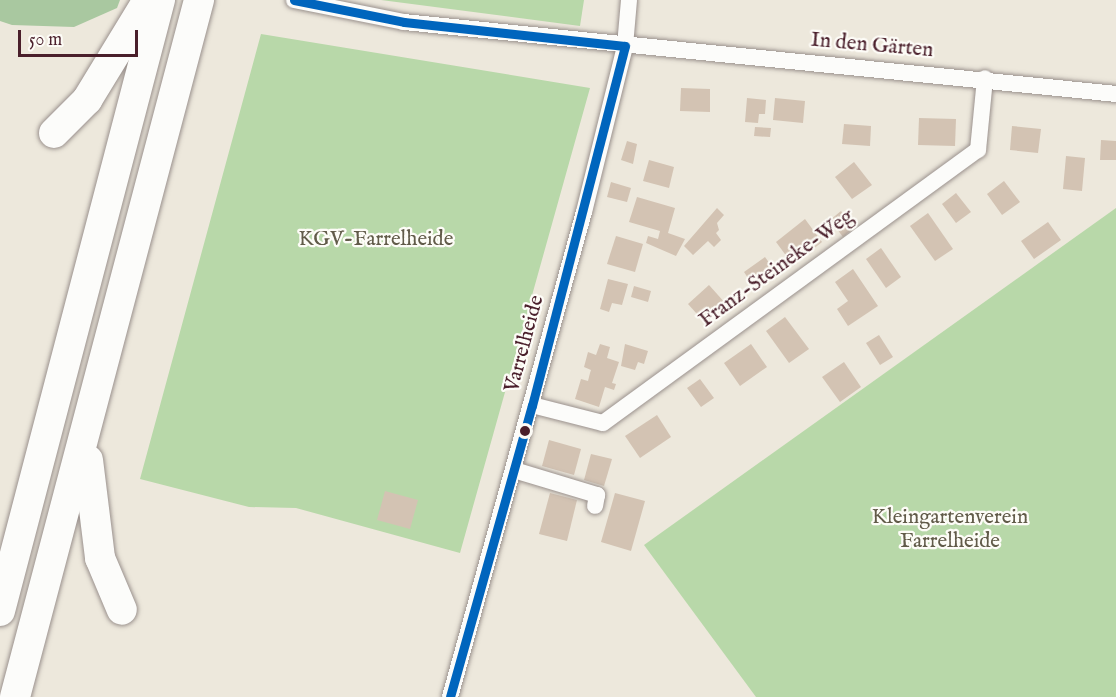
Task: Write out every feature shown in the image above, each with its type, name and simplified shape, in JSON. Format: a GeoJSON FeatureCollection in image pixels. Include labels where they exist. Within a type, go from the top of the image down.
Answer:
{"type":"FeatureCollection","features":[{"type":"Feature","properties":{"kind":"highway"},"geometry":{"type":"LineString","coordinates":[[54,133],[87,100],[148,0]]}},
{"type":"Feature","properties":{"kind":"highway"},"geometry":{"type":"LineString","coordinates":[[0,611],[160,0]]}},
{"type":"Feature","properties":{"kind":"highway"},"geometry":{"type":"LineString","coordinates":[[15,697],[86,438],[199,0]]}},
{"type":"Feature","properties":{"kind":"highway"},"geometry":{"type":"LineString","coordinates":[[86,438],[95,534],[100,558],[122,610]]}},
{"type":"Feature","properties":{"kind":"street","name":"In den Gärten"},"geometry":{"type":"LineString","coordinates":[[294,0],[404,22],[625,46],[985,78],[1116,94]]}},
{"type":"Feature","properties":{"kind":"street","name":"Varrelheide"},"geometry":{"type":"LineString","coordinates":[[450,697],[532,405],[625,46],[629,0]]}},
{"type":"Feature","properties":{"kind":"street","name":"Franz-Steineke-Weg"},"geometry":{"type":"LineString","coordinates":[[532,405],[603,423],[978,150],[985,78]]}},
{"type":"Feature","properties":{"kind":"street"},"geometry":{"type":"LineString","coordinates":[[514,470],[597,495],[595,506]]}},
{"type":"Feature","properties":{"kind":"green space"},"geometry":{"type":"Polygon","coordinates":[[[0,0],[120,0],[117,8],[74,27],[12,25],[0,21],[0,0]]]}},
{"type":"Feature","properties":{"kind":"green space"},"geometry":{"type":"Polygon","coordinates":[[[381,0],[584,0],[580,26],[381,0]]]}},
{"type":"Feature","properties":{"kind":"green space","name":"KGV-Farrelheide"},"geometry":{"type":"Polygon","coordinates":[[[261,34],[590,88],[460,553],[296,508],[249,507],[140,479],[261,34]]]}},
{"type":"Feature","properties":{"kind":"green space","name":"Kleingartenverein Farrelheide"},"geometry":{"type":"Polygon","coordinates":[[[1116,208],[1116,697],[756,697],[644,545],[1116,208]]]}},
{"type":"Feature","properties":{"kind":"building"},"geometry":{"type":"Polygon","coordinates":[[[681,88],[710,89],[710,112],[680,111],[681,88]]]}},
{"type":"Feature","properties":{"kind":"building"},"geometry":{"type":"Polygon","coordinates":[[[747,98],[766,100],[765,114],[759,114],[758,123],[745,122],[747,98]]]}},
{"type":"Feature","properties":{"kind":"building"},"geometry":{"type":"Polygon","coordinates":[[[775,98],[805,101],[803,123],[773,120],[775,98]]]}},
{"type":"Feature","properties":{"kind":"building"},"geometry":{"type":"Polygon","coordinates":[[[919,118],[956,119],[955,146],[918,145],[919,118]]]}},
{"type":"Feature","properties":{"kind":"building"},"geometry":{"type":"Polygon","coordinates":[[[844,124],[871,126],[870,146],[842,144],[844,124]]]}},
{"type":"Feature","properties":{"kind":"building"},"geometry":{"type":"Polygon","coordinates":[[[1012,126],[1041,129],[1038,153],[1010,150],[1012,126]]]}},
{"type":"Feature","properties":{"kind":"building"},"geometry":{"type":"Polygon","coordinates":[[[755,127],[771,128],[770,137],[754,136],[755,127]]]}},
{"type":"Feature","properties":{"kind":"building"},"geometry":{"type":"Polygon","coordinates":[[[1101,140],[1116,141],[1116,160],[1100,160],[1101,140]]]}},
{"type":"Feature","properties":{"kind":"building"},"geometry":{"type":"Polygon","coordinates":[[[627,141],[637,144],[633,164],[621,160],[627,141]]]}},
{"type":"Feature","properties":{"kind":"building"},"geometry":{"type":"Polygon","coordinates":[[[1066,156],[1085,158],[1082,191],[1063,189],[1066,156]]]}},
{"type":"Feature","properties":{"kind":"building"},"geometry":{"type":"Polygon","coordinates":[[[649,160],[674,167],[669,188],[643,181],[649,160]]]}},
{"type":"Feature","properties":{"kind":"building"},"geometry":{"type":"Polygon","coordinates":[[[854,162],[872,185],[852,199],[835,177],[854,162]]]}},
{"type":"Feature","properties":{"kind":"building"},"geometry":{"type":"Polygon","coordinates":[[[1004,181],[1020,202],[1002,215],[987,194],[1004,181]]]}},
{"type":"Feature","properties":{"kind":"building"},"geometry":{"type":"Polygon","coordinates":[[[611,182],[631,188],[627,202],[607,197],[611,182]]]}},
{"type":"Feature","properties":{"kind":"building"},"geometry":{"type":"Polygon","coordinates":[[[956,193],[971,212],[956,223],[942,204],[956,193]]]}},
{"type":"Feature","properties":{"kind":"building"},"geometry":{"type":"Polygon","coordinates":[[[637,197],[675,208],[668,233],[685,239],[676,256],[646,243],[648,236],[658,239],[660,231],[629,222],[637,197]]]}},
{"type":"Feature","properties":{"kind":"building"},"geometry":{"type":"Polygon","coordinates":[[[717,208],[724,215],[717,223],[719,230],[716,233],[721,240],[714,247],[708,241],[693,255],[684,246],[717,208]]]}},
{"type":"Feature","properties":{"kind":"building"},"geometry":{"type":"Polygon","coordinates":[[[841,211],[854,228],[843,237],[830,220],[841,211]]]}},
{"type":"Feature","properties":{"kind":"building"},"geometry":{"type":"Polygon","coordinates":[[[928,213],[953,249],[935,261],[910,226],[928,213]]]}},
{"type":"Feature","properties":{"kind":"building"},"geometry":{"type":"Polygon","coordinates":[[[805,219],[822,242],[793,265],[776,242],[805,219]]]}},
{"type":"Feature","properties":{"kind":"building"},"geometry":{"type":"Polygon","coordinates":[[[1048,222],[1061,240],[1034,259],[1021,241],[1048,222]]]}},
{"type":"Feature","properties":{"kind":"building"},"geometry":{"type":"Polygon","coordinates":[[[616,236],[643,244],[635,272],[607,264],[616,236]]]}},
{"type":"Feature","properties":{"kind":"building"},"geometry":{"type":"Polygon","coordinates":[[[881,248],[901,277],[886,288],[866,259],[881,248]]]}},
{"type":"Feature","properties":{"kind":"building"},"geometry":{"type":"Polygon","coordinates":[[[765,257],[775,271],[754,287],[744,272],[765,257]]]}},
{"type":"Feature","properties":{"kind":"building"},"geometry":{"type":"Polygon","coordinates":[[[853,269],[878,306],[848,326],[837,309],[848,301],[835,282],[853,269]]]}},
{"type":"Feature","properties":{"kind":"building"},"geometry":{"type":"Polygon","coordinates":[[[608,279],[628,284],[622,305],[612,303],[609,312],[600,309],[608,279]]]}},
{"type":"Feature","properties":{"kind":"building"},"geometry":{"type":"Polygon","coordinates":[[[709,285],[726,304],[705,323],[688,304],[709,285]]]}},
{"type":"Feature","properties":{"kind":"building"},"geometry":{"type":"Polygon","coordinates":[[[634,286],[651,291],[648,302],[631,297],[634,286]]]}},
{"type":"Feature","properties":{"kind":"building"},"geometry":{"type":"Polygon","coordinates":[[[785,317],[809,349],[789,363],[766,331],[785,317]]]}},
{"type":"Feature","properties":{"kind":"building"},"geometry":{"type":"Polygon","coordinates":[[[879,335],[893,357],[880,365],[866,343],[879,335]]]}},
{"type":"Feature","properties":{"kind":"building"},"geometry":{"type":"Polygon","coordinates":[[[600,344],[610,347],[607,358],[619,362],[612,383],[616,384],[614,390],[605,387],[599,407],[575,399],[581,379],[588,381],[591,370],[584,367],[588,352],[596,355],[600,344]]]}},
{"type":"Feature","properties":{"kind":"building"},"geometry":{"type":"Polygon","coordinates":[[[625,344],[648,351],[644,364],[638,362],[635,370],[621,366],[625,344]]]}},
{"type":"Feature","properties":{"kind":"building"},"geometry":{"type":"Polygon","coordinates":[[[751,344],[767,367],[740,386],[724,363],[751,344]]]}},
{"type":"Feature","properties":{"kind":"building"},"geometry":{"type":"Polygon","coordinates":[[[844,362],[861,387],[840,402],[822,377],[844,362]]]}},
{"type":"Feature","properties":{"kind":"building"},"geometry":{"type":"Polygon","coordinates":[[[700,379],[714,398],[701,407],[687,388],[700,379]]]}},
{"type":"Feature","properties":{"kind":"building"},"geometry":{"type":"Polygon","coordinates":[[[657,415],[671,437],[640,458],[625,436],[657,415]]]}},
{"type":"Feature","properties":{"kind":"building"},"geometry":{"type":"Polygon","coordinates":[[[549,440],[581,449],[574,475],[542,466],[549,440]]]}},
{"type":"Feature","properties":{"kind":"building"},"geometry":{"type":"Polygon","coordinates":[[[591,454],[612,459],[604,486],[584,480],[591,454]]]}},
{"type":"Feature","properties":{"kind":"building"},"geometry":{"type":"Polygon","coordinates":[[[385,491],[418,500],[410,529],[377,520],[385,491]]]}},
{"type":"Feature","properties":{"kind":"building"},"geometry":{"type":"Polygon","coordinates":[[[550,493],[577,500],[567,541],[539,534],[550,493]]]}},
{"type":"Feature","properties":{"kind":"building"},"geometry":{"type":"Polygon","coordinates":[[[615,493],[645,501],[631,551],[601,542],[615,493]]]}},
{"type":"Feature","properties":{"kind":"transit line"},"geometry":{"type":"LineString","coordinates":[[294,0],[404,22],[625,46],[532,405],[450,697]]}}]}
